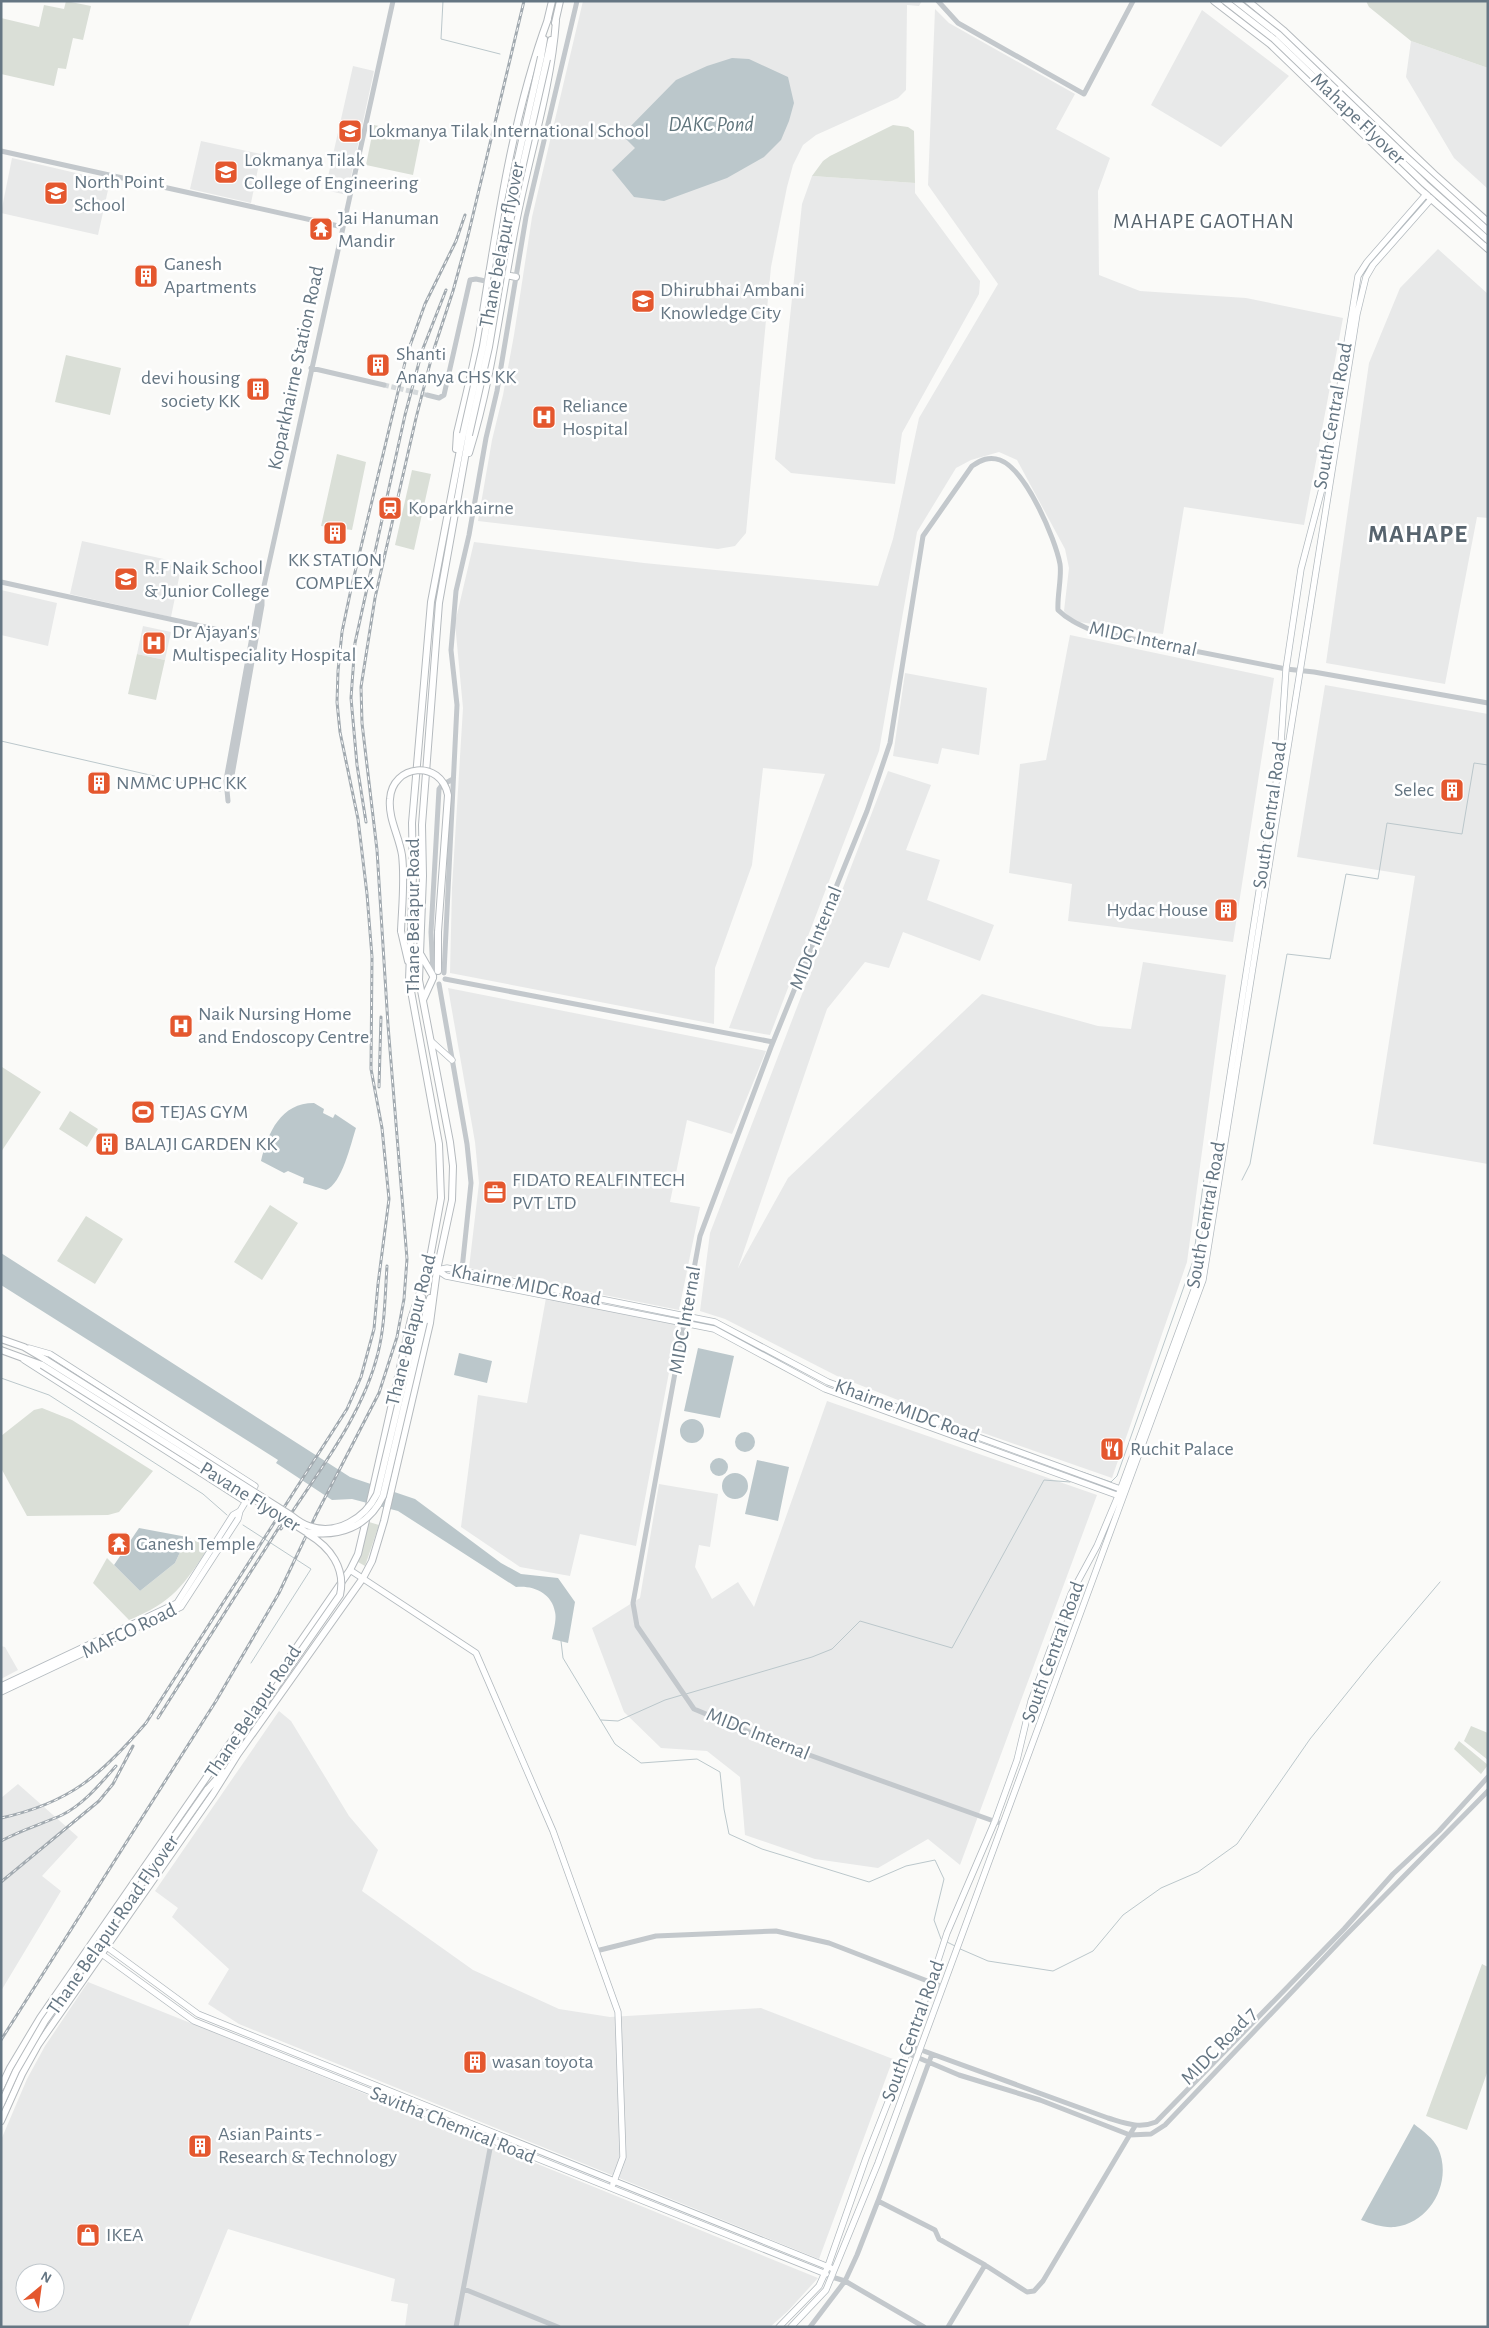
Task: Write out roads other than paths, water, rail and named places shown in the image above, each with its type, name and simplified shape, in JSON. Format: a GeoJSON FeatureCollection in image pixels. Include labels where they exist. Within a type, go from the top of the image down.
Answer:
{"type":"FeatureCollection","features":[{"type":"Feature","properties":{"kind":"main road"},"geometry":{"type":"LineString","coordinates":[[544,58],[552,1]]}},
{"type":"Feature","properties":{"kind":"main road"},"geometry":{"type":"LineString","coordinates":[[464,469],[474,436],[494,350],[517,218],[553,60],[556,21],[560,1]]}},
{"type":"Feature","properties":{"kind":"main road"},"geometry":{"type":"LineString","coordinates":[[558,9],[565,1]]}},
{"type":"Feature","properties":{"kind":"main road","name":"Mahape Flyover"},"geometry":{"type":"LineString","coordinates":[[1225,1],[1274,39],[1425,184],[1488,240]]}},
{"type":"Feature","properties":{"kind":"main road","name":"Mahape Flyover"},"geometry":{"type":"LineString","coordinates":[[1236,1],[1278,34],[1408,159],[1488,231]]}},
{"type":"Feature","properties":{"kind":"main road"},"geometry":{"type":"LineString","coordinates":[[1248,1],[1283,30],[1442,182],[1488,222]]}},
{"type":"Feature","properties":{"kind":"main road"},"geometry":{"type":"LineString","coordinates":[[1215,2],[1270,44],[1429,197],[1488,249]]}},
{"type":"Feature","properties":{"kind":"main road"},"geometry":{"type":"LineString","coordinates":[[456,468],[457,433],[477,346],[498,214],[534,56],[548,19]]}},
{"type":"Feature","properties":{"kind":"main road"},"geometry":{"type":"LineString","coordinates":[[544,58],[556,21]]}},
{"type":"Feature","properties":{"kind":"main road","name":"Thane belapur flyover"},"geometry":{"type":"LineString","coordinates":[[466,434],[505,215],[544,58]]}},
{"type":"Feature","properties":{"kind":"main road","name":"South Central Road"},"geometry":{"type":"LineString","coordinates":[[1123,1490],[1203,1280],[1357,314],[1366,278],[1373,265],[1442,182]]}},
{"type":"Feature","properties":{"kind":"main road","name":"South Central Road"},"geometry":{"type":"LineString","coordinates":[[791,2327],[826,2290],[878,2163],[1121,1497],[1198,1279],[1280,758],[1286,669],[1301,569],[1325,477],[1358,276],[1367,262],[1429,197]]}},
{"type":"Feature","properties":{"kind":"main road"},"geometry":{"type":"LineString","coordinates":[[489,273],[516,276]]}},
{"type":"Feature","properties":{"kind":"main road"},"geometry":{"type":"LineString","coordinates":[[456,468],[466,434]]}},
{"type":"Feature","properties":{"kind":"main road"},"geometry":{"type":"LineString","coordinates":[[464,469],[466,434]]}},
{"type":"Feature","properties":{"kind":"main road","name":"Thane Belapur Road"},"geometry":{"type":"LineString","coordinates":[[1,2087],[26,2039],[90,1945],[205,1788],[226,1747],[350,1570],[358,1554],[411,1319],[428,1268],[442,1198],[442,1166],[409,980],[413,875],[412,823],[430,614],[456,468]]}},
{"type":"Feature","properties":{"kind":"main road","name":"Thane Belapur Road"},"geometry":{"type":"LineString","coordinates":[[235,1752],[363,1578],[374,1553],[387,1510],[430,1323],[437,1270],[452,1200],[453,1166],[420,980],[423,876],[422,825],[439,603],[464,469]]}},
{"type":"Feature","properties":{"kind":"main road"},"geometry":{"type":"LineString","coordinates":[[410,969],[401,931],[402,854],[391,814],[390,799],[393,787],[401,777],[406,773],[420,770],[436,774],[446,787],[448,795],[438,932],[438,975],[423,1000]]}},
{"type":"Feature","properties":{"kind":"main road"},"geometry":{"type":"LineString","coordinates":[[421,954],[438,975]]}},
{"type":"Feature","properties":{"kind":"main road"},"geometry":{"type":"LineString","coordinates":[[431,1041],[452,1060]]}},
{"type":"Feature","properties":{"kind":"main road","name":"Pavane Flyover"},"geometry":{"type":"LineString","coordinates":[[1,1339],[24,1347],[44,1362],[306,1532],[320,1535],[346,1531],[365,1520],[378,1506],[386,1488],[421,1321],[428,1268]]}},
{"type":"Feature","properties":{"kind":"main road","name":"Khairne MIDC Road"},"geometry":{"type":"LineString","coordinates":[[437,1270],[447,1268],[715,1322],[828,1382],[1123,1490]]}},
{"type":"Feature","properties":{"kind":"main road","name":"Khairne MIDC Road"},"geometry":{"type":"LineString","coordinates":[[437,1270],[446,1276],[714,1329],[825,1389],[1121,1497]]}},
{"type":"Feature","properties":{"kind":"main road","name":"Pavane Flyover"},"geometry":{"type":"LineString","coordinates":[[1,1350],[44,1362],[309,1526],[334,1528],[361,1515],[368,1509],[377,1494],[421,1321],[437,1270]]}},
{"type":"Feature","properties":{"kind":"main road","name":"MAFCO Road"},"geometry":{"type":"LineString","coordinates":[[1,1692],[181,1608],[238,1518],[240,1511],[255,1486],[50,1354],[24,1347]]}},
{"type":"Feature","properties":{"kind":"main road"},"geometry":{"type":"LineString","coordinates":[[19,1356],[246,1502]]}},
{"type":"Feature","properties":{"kind":"main road","name":"South Central Road"},"geometry":{"type":"LineString","coordinates":[[779,2327],[819,2286],[828,2266],[866,2158],[910,2046],[944,1941],[995,1821],[1017,1760],[1031,1701],[1071,1594],[1121,1497]]}},
{"type":"Feature","properties":{"kind":"main road","name":"MAFCO Road"},"geometry":{"type":"LineString","coordinates":[[1,1686],[177,1603],[233,1515],[240,1511]]}},
{"type":"Feature","properties":{"kind":"main road"},"geometry":{"type":"LineString","coordinates":[[205,1788],[235,1752],[340,1595],[342,1580],[336,1561],[324,1545],[306,1532]]}},
{"type":"Feature","properties":{"kind":"main road"},"geometry":{"type":"LineString","coordinates":[[350,1570],[476,1653],[553,1831],[618,2012],[623,2157],[611,2189]]}},
{"type":"Feature","properties":{"kind":"main road"},"geometry":{"type":"LineString","coordinates":[[1,2121],[38,2045],[213,1794],[235,1752]]}},
{"type":"Feature","properties":{"kind":"main road","name":"Thane Belapur Road Flyover"},"geometry":{"type":"LineString","coordinates":[[1,2104],[16,2071],[45,2021],[205,1788]]}},
{"type":"Feature","properties":{"kind":"main road","name":"Savitha Chemical Road"},"geometry":{"type":"LineString","coordinates":[[95,1938],[198,2014],[836,2269]]}},
{"type":"Feature","properties":{"kind":"main road","name":"Savitha Chemical Road"},"geometry":{"type":"LineString","coordinates":[[90,1945],[194,2020],[832,2277]]}},
{"type":"Feature","properties":{"kind":"street","name":"Koparkhairne Station Road"},"geometry":{"type":"LineString","coordinates":[[228,801],[226,780],[254,638],[258,604],[262,595],[393,1]]}},
{"type":"Feature","properties":{"kind":"street"},"geometry":{"type":"LineString","coordinates":[[438,975],[458,706],[452,650],[456,591],[469,535],[486,438],[503,363],[526,217],[577,1]]}},
{"type":"Feature","properties":{"kind":"street"},"geometry":{"type":"LineString","coordinates":[[938,1],[958,23],[1084,94],[1133,1]]}},
{"type":"Feature","properties":{"kind":"street"},"geometry":{"type":"LineString","coordinates":[[1,151],[343,227]]}},
{"type":"Feature","properties":{"kind":"street"},"geometry":{"type":"LineString","coordinates":[[427,395],[439,398],[444,395],[470,280],[476,279],[515,285]]}},
{"type":"Feature","properties":{"kind":"street"},"geometry":{"type":"LineString","coordinates":[[311,368],[384,385]]}},
{"type":"Feature","properties":{"kind":"street","name":"MIDC Internal"},"geometry":{"type":"LineString","coordinates":[[1002,1824],[773,1742],[694,1709],[637,1626],[633,1604],[700,1236],[774,1042],[867,811],[890,743],[923,536],[972,466],[984,458],[999,459],[1006,463],[1021,479],[1035,500],[1056,547],[1060,567],[1057,594],[1058,610],[1065,618],[1093,630],[1286,669],[1488,703]]}},
{"type":"Feature","properties":{"kind":"street"},"geometry":{"type":"LineString","coordinates":[[1,582],[254,638]]}},
{"type":"Feature","properties":{"kind":"street"},"geometry":{"type":"LineString","coordinates":[[453,779],[439,788],[431,932],[467,1144],[471,1183],[461,1279]]}},
{"type":"Feature","properties":{"kind":"street"},"geometry":{"type":"LineString","coordinates":[[438,975],[774,1042]]}},
{"type":"Feature","properties":{"kind":"street","name":"MIDC Road 7"},"geometry":{"type":"LineString","coordinates":[[1135,2126],[1147,2126],[1156,2122],[1488,1777]]}},
{"type":"Feature","properties":{"kind":"street","name":"MIDC Road 7"},"geometry":{"type":"LineString","coordinates":[[907,2053],[959,2075],[1040,2100],[1130,2135],[1151,2134],[1165,2126],[1346,1935],[1488,1791]]}},
{"type":"Feature","properties":{"kind":"street"},"geometry":{"type":"LineString","coordinates":[[596,1951],[656,1936],[776,1931],[829,1943],[943,1987]]}},
{"type":"Feature","properties":{"kind":"street"},"geometry":{"type":"LineString","coordinates":[[878,2201],[935,2230],[940,2239],[1027,2292],[1034,2291],[1043,2281],[1135,2126],[910,2046]]}},
{"type":"Feature","properties":{"kind":"street"},"geometry":{"type":"LineString","coordinates":[[810,2327],[845,2281],[858,2255],[932,2054]]}},
{"type":"Feature","properties":{"kind":"street"},"geometry":{"type":"LineString","coordinates":[[456,2327],[493,2142],[493,2133]]}},
{"type":"Feature","properties":{"kind":"street"},"geometry":{"type":"LineString","coordinates":[[948,2327],[985,2265]]}},
{"type":"Feature","properties":{"kind":"street"},"geometry":{"type":"LineString","coordinates":[[832,2277],[845,2281],[924,2327]]}},
{"type":"Feature","properties":{"kind":"street"},"geometry":{"type":"LineString","coordinates":[[464,2289],[558,2327]]}},
{"type":"Feature","properties":{"kind":"water","name":"DAKC Pond"},"geometry":{"type":"Polygon","coordinates":[[[732,58],[749,59],[788,77],[794,103],[781,140],[764,157],[727,178],[664,201],[634,197],[612,170],[635,148],[622,135],[676,80],[707,66],[732,58]]]}},
{"type":"Feature","properties":{"kind":"water"},"geometry":{"type":"Polygon","coordinates":[[[314,1103],[324,1109],[323,1113],[333,1118],[335,1114],[356,1128],[341,1172],[332,1186],[326,1190],[303,1183],[304,1178],[288,1171],[284,1173],[261,1161],[272,1130],[278,1121],[293,1108],[303,1104],[314,1103]]]}},
{"type":"Feature","properties":{"kind":"water"},"geometry":{"type":"Polygon","coordinates":[[[1,1253],[350,1477],[415,1499],[501,1563],[521,1574],[558,1578],[575,1602],[568,1643],[552,1639],[555,1612],[553,1605],[546,1595],[529,1587],[516,1587],[398,1511],[352,1499],[332,1500],[276,1463],[278,1460],[1,1285],[1,1253]]]}},
{"type":"Feature","properties":{"kind":"water"},"geometry":{"type":"Polygon","coordinates":[[[698,1348],[734,1356],[720,1418],[684,1411],[698,1348]]]}},
{"type":"Feature","properties":{"kind":"water"},"geometry":{"type":"Polygon","coordinates":[[[459,1353],[492,1361],[487,1383],[454,1375],[459,1353]]]}},
{"type":"Feature","properties":{"kind":"water"},"geometry":{"type":"Polygon","coordinates":[[[692,1419],[701,1422],[704,1431],[701,1440],[692,1443],[683,1440],[680,1431],[683,1422],[692,1419]]]}},
{"type":"Feature","properties":{"kind":"water"},"geometry":{"type":"Polygon","coordinates":[[[745,1432],[752,1435],[755,1442],[752,1449],[745,1452],[738,1449],[735,1442],[738,1435],[745,1432]]]}},
{"type":"Feature","properties":{"kind":"water"},"geometry":{"type":"Polygon","coordinates":[[[715,1458],[723,1458],[728,1463],[726,1474],[715,1476],[710,1471],[710,1463],[715,1458]]]}},
{"type":"Feature","properties":{"kind":"water"},"geometry":{"type":"Polygon","coordinates":[[[757,1460],[789,1467],[778,1521],[745,1514],[757,1460]]]}},
{"type":"Feature","properties":{"kind":"water"},"geometry":{"type":"Polygon","coordinates":[[[735,1473],[744,1477],[748,1486],[744,1495],[735,1499],[726,1495],[722,1486],[726,1477],[735,1473]]]}},
{"type":"Feature","properties":{"kind":"water"},"geometry":{"type":"Polygon","coordinates":[[[139,1528],[187,1537],[175,1563],[140,1591],[114,1565],[139,1528]]]}},
{"type":"Feature","properties":{"kind":"water"},"geometry":{"type":"Polygon","coordinates":[[[1414,2124],[1433,2141],[1438,2148],[1442,2161],[1443,2174],[1436,2198],[1419,2218],[1408,2224],[1386,2227],[1361,2220],[1414,2124]]]}},
{"type":"Feature","properties":{"kind":"waterway"},"geometry":{"type":"LineString","coordinates":[[443,1],[441,39],[500,54]]}},
{"type":"Feature","properties":{"kind":"waterway"},"geometry":{"type":"LineString","coordinates":[[1,741],[220,791]]}},
{"type":"Feature","properties":{"kind":"waterway"},"geometry":{"type":"LineString","coordinates":[[1242,1180],[1250,1164],[1287,954],[1330,959],[1346,874],[1378,879],[1387,823],[1462,834],[1474,763],[1488,765]]}},
{"type":"Feature","properties":{"kind":"waterway"},"geometry":{"type":"LineString","coordinates":[[1082,1472],[1111,1482],[1117,1476],[1193,1261],[1204,1178]]}},
{"type":"Feature","properties":{"kind":"waterway"},"geometry":{"type":"LineString","coordinates":[[1,1378],[49,1395],[203,1494],[227,1515]]}},
{"type":"Feature","properties":{"kind":"waterway"},"geometry":{"type":"LineString","coordinates":[[686,1694],[812,1657],[832,1649],[860,1621],[952,1648],[1044,1480],[1070,1482]]}},
{"type":"Feature","properties":{"kind":"waterway"},"geometry":{"type":"LineString","coordinates":[[243,1525],[311,1569],[251,1663]]}},
{"type":"Feature","properties":{"kind":"waterway"},"geometry":{"type":"LineString","coordinates":[[958,1948],[988,1961],[1053,1971],[1093,1951],[1123,1915],[1161,1888],[1198,1872],[1237,1844],[1310,1739],[1440,1582]]}},
{"type":"Feature","properties":{"kind":"waterway"},"geometry":{"type":"LineString","coordinates":[[561,1641],[563,1658],[615,1744],[641,1763],[697,1759],[720,1772],[729,1834],[762,1849],[869,1882],[906,1866],[935,1860],[944,1879],[934,1920],[941,1939]]}},
{"type":"Feature","properties":{"kind":"waterway"},"geometry":{"type":"LineString","coordinates":[[601,1720],[618,1721],[665,1700],[682,1695]]}},
{"type":"Feature","properties":{"kind":"waterway"},"geometry":{"type":"LineString","coordinates":[[947,1942],[955,1946]]}},
{"type":"Feature","properties":{"kind":"tunnel"},"geometry":{"type":"LineString","coordinates":[[384,385],[427,395]]}},
{"type":"Feature","properties":{"kind":"railway"},"geometry":{"type":"LineString","coordinates":[[1,2040],[216,1701],[279,1593],[316,1515],[379,1393],[397,1337],[404,1299],[407,1259],[388,1025],[377,850],[362,723],[361,687],[375,598],[416,418],[433,352],[467,240],[524,1]]}},
{"type":"Feature","properties":{"kind":"railway"},"geometry":{"type":"LineString","coordinates":[[1,1818],[46,1804],[82,1784],[114,1758],[146,1723],[347,1409],[361,1377],[374,1329],[389,1199],[382,1128],[371,1069],[372,957],[367,894],[358,819],[340,732],[337,702],[338,671],[342,632],[351,589],[407,354],[425,304],[456,241],[465,215]]}},
{"type":"Feature","properties":{"kind":"railway"},"geometry":{"type":"LineString","coordinates":[[366,822],[357,765],[351,698],[355,643],[405,415],[422,351],[446,290]]}},
{"type":"Feature","properties":{"kind":"railway"},"geometry":{"type":"LineString","coordinates":[[379,1087],[381,1017]]}},
{"type":"Feature","properties":{"kind":"railway"},"geometry":{"type":"LineString","coordinates":[[281,1529],[337,1445],[350,1423],[371,1377],[382,1332],[387,1266]]}},
{"type":"Feature","properties":{"kind":"railway"},"geometry":{"type":"LineString","coordinates":[[158,1718],[283,1521]]}},
{"type":"Feature","properties":{"kind":"railway"},"geometry":{"type":"LineString","coordinates":[[1,1882],[99,1801],[113,1784],[133,1746]]}},
{"type":"Feature","properties":{"kind":"railway"},"geometry":{"type":"LineString","coordinates":[[1,1841],[70,1810],[91,1793],[116,1766]]}},
{"type":"Feature","properties":{"kind":"place","name":"Lokmanya Tilak International School"},"geometry":{"type":"Point","coordinates":[350,131]}},
{"type":"Feature","properties":{"kind":"place","name":"Lokmanya Tilak College of Engineering"},"geometry":{"type":"Point","coordinates":[226,172]}},
{"type":"Feature","properties":{"kind":"place","name":"North Point School"},"geometry":{"type":"Point","coordinates":[56,193]}},
{"type":"Feature","properties":{"kind":"place","name":"Jai Hanuman Mandir"},"geometry":{"type":"Point","coordinates":[321,229]}},
{"type":"Feature","properties":{"kind":"place","name":"Ganesh Apartments"},"geometry":{"type":"Point","coordinates":[146,276]}},
{"type":"Feature","properties":{"kind":"place","name":"Dhirubhai Ambani Knowledge City"},"geometry":{"type":"Point","coordinates":[643,301]}},
{"type":"Feature","properties":{"kind":"place","name":"Shanti Ananya CHS KK"},"geometry":{"type":"Point","coordinates":[378,365]}},
{"type":"Feature","properties":{"kind":"place","name":"devi housing society KK"},"geometry":{"type":"Point","coordinates":[258,389]}},
{"type":"Feature","properties":{"kind":"place","name":"Reliance Hospital"},"geometry":{"type":"Point","coordinates":[544,417]}},
{"type":"Feature","properties":{"kind":"place","name":"Koparkhairne"},"geometry":{"type":"Point","coordinates":[390,508]}},
{"type":"Feature","properties":{"kind":"place","name":"KK STATION COMPLEX"},"geometry":{"type":"Point","coordinates":[335,533]}},
{"type":"Feature","properties":{"kind":"place","name":"R.F Naik School & Junior College"},"geometry":{"type":"Point","coordinates":[126,579]}},
{"type":"Feature","properties":{"kind":"place","name":"Dr Ajayan's Multispeciality Hospital"},"geometry":{"type":"Point","coordinates":[154,643]}},
{"type":"Feature","properties":{"kind":"place","name":"NMMC UPHC KK"},"geometry":{"type":"Point","coordinates":[99,783]}},
{"type":"Feature","properties":{"kind":"place","name":"Selec"},"geometry":{"type":"Point","coordinates":[1452,790]}},
{"type":"Feature","properties":{"kind":"place","name":"Hydac House"},"geometry":{"type":"Point","coordinates":[1226,910]}},
{"type":"Feature","properties":{"kind":"place","name":"Naik Nursing Home and Endoscopy Centre"},"geometry":{"type":"Point","coordinates":[181,1026]}},
{"type":"Feature","properties":{"kind":"place","name":"TEJAS GYM"},"geometry":{"type":"Point","coordinates":[143,1112]}},
{"type":"Feature","properties":{"kind":"place","name":"BALAJI GARDEN KK"},"geometry":{"type":"Point","coordinates":[107,1144]}},
{"type":"Feature","properties":{"kind":"place","name":"FIDATO REALFINTECH PVT LTD"},"geometry":{"type":"Point","coordinates":[495,1192]}},
{"type":"Feature","properties":{"kind":"place","name":"Ruchit Palace"},"geometry":{"type":"Point","coordinates":[1112,1449]}},
{"type":"Feature","properties":{"kind":"place","name":"Ganesh Temple"},"geometry":{"type":"Point","coordinates":[119,1544]}},
{"type":"Feature","properties":{"kind":"place","name":"wasan toyota"},"geometry":{"type":"Point","coordinates":[475,2062]}},
{"type":"Feature","properties":{"kind":"place","name":"Asian Paints - Research & Technology"},"geometry":{"type":"Point","coordinates":[200,2146]}},
{"type":"Feature","properties":{"kind":"place","name":"IKEA"},"geometry":{"type":"Point","coordinates":[88,2235]}},
{"type":"Feature","properties":{"kind":"district","name":"MAHAPE GAOTHAN"},"geometry":{"type":"Point","coordinates":[1204,221]}},
{"type":"Feature","properties":{"kind":"district","name":"MAHAPE"},"geometry":{"type":"Point","coordinates":[1418,534]}}]}
